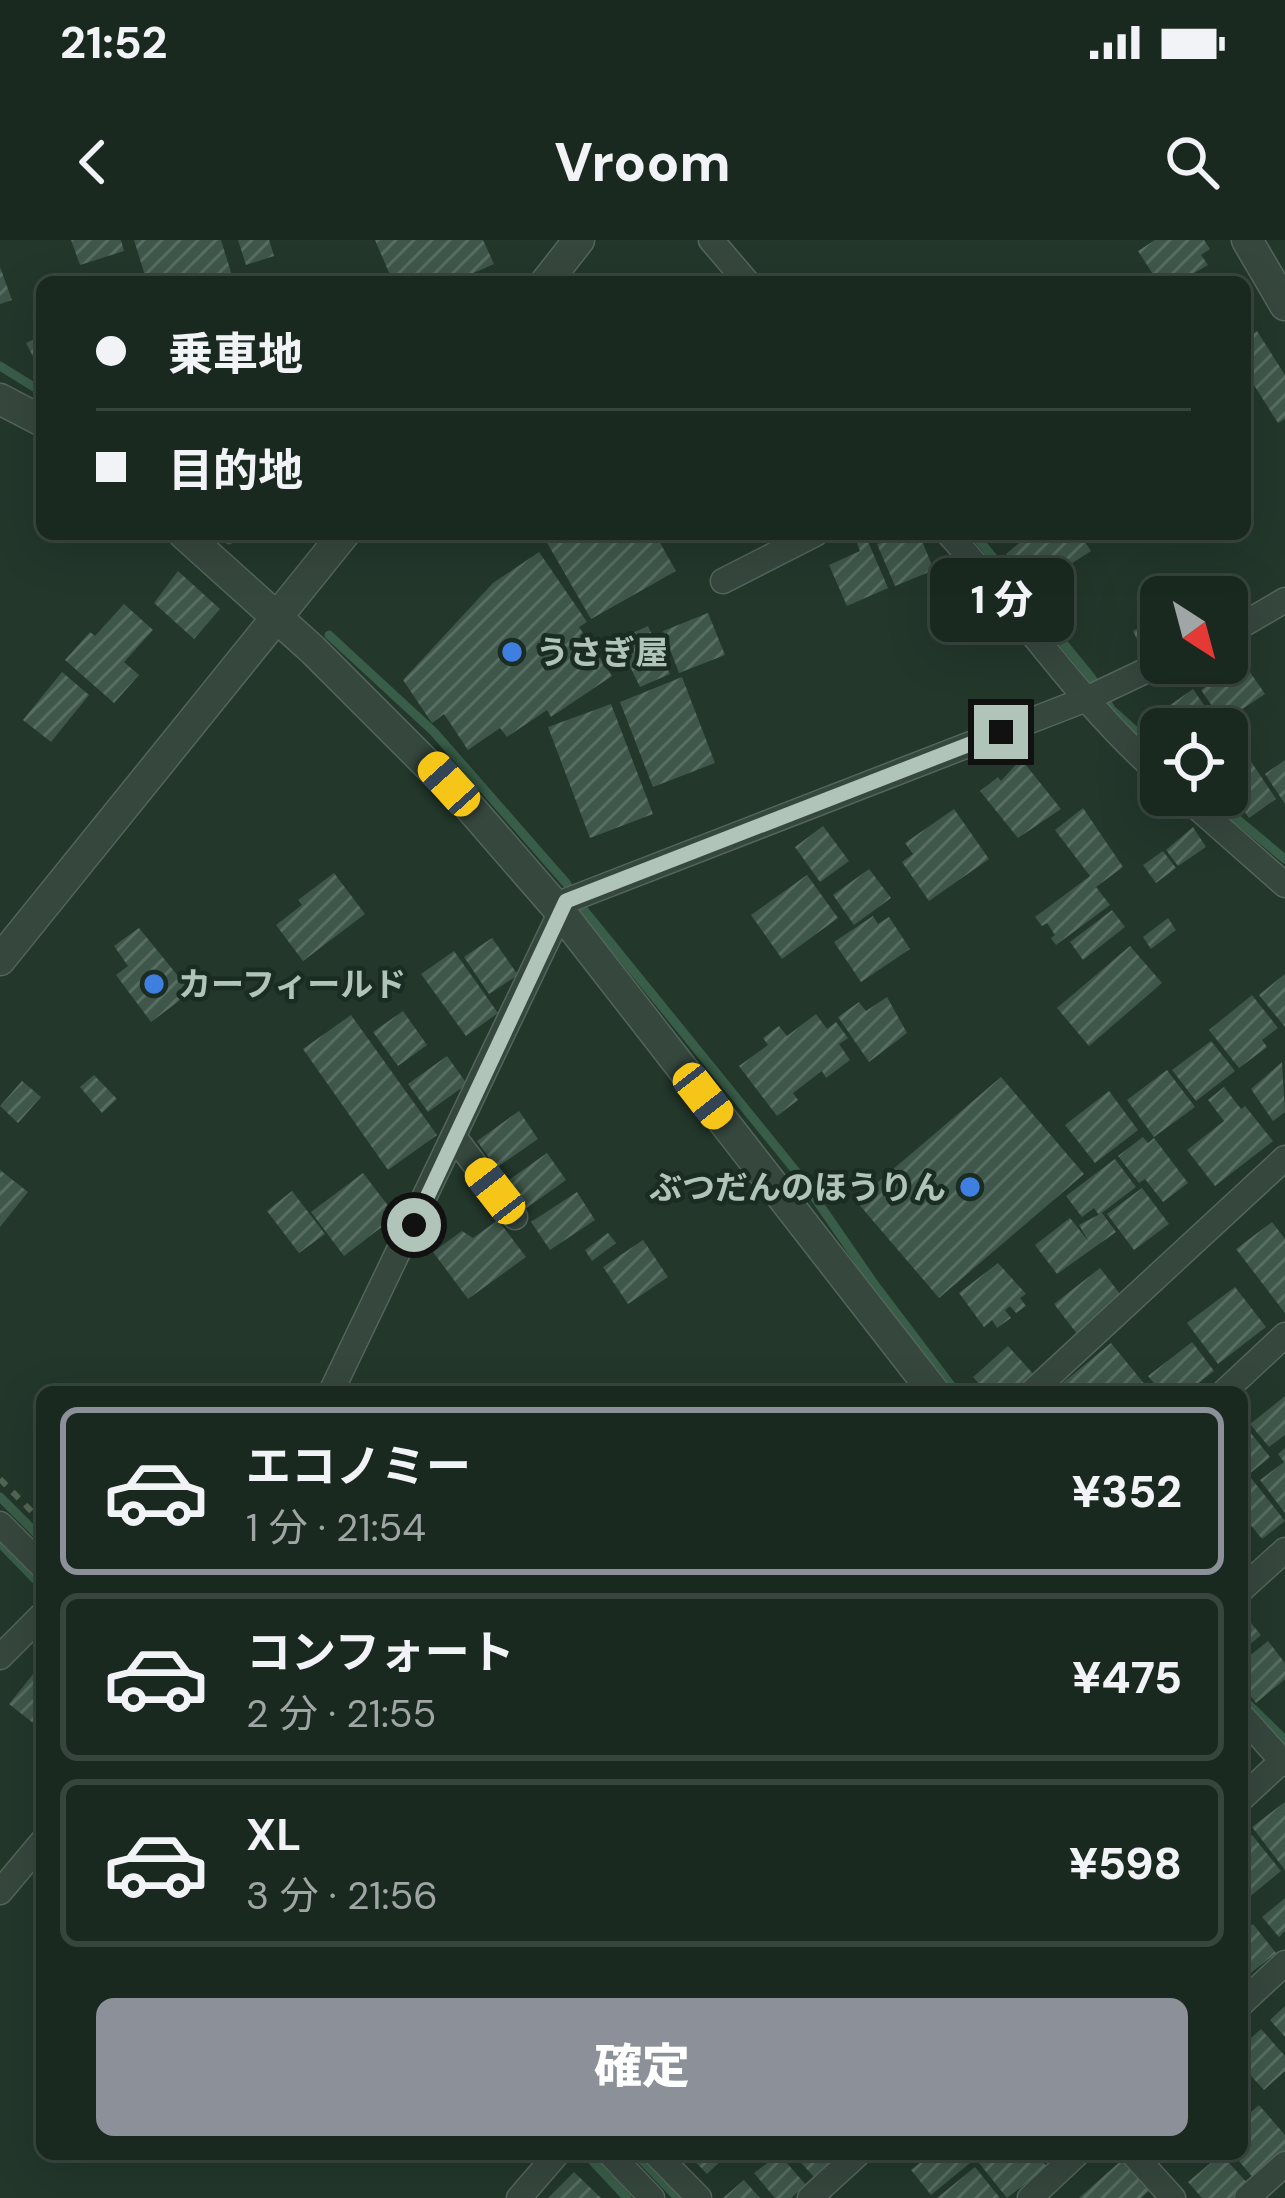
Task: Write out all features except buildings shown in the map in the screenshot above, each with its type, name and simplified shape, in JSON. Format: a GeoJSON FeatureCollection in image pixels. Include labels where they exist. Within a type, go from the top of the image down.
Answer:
{"type":"FeatureCollection","features":[{"type":"Feature","properties":{"kind":"street"},"geometry":{"type":"LineString","coordinates":[[551,276],[579,240]]}},
{"type":"Feature","properties":{"kind":"street"},"geometry":{"type":"LineString","coordinates":[[711,240],[742,276]]}},
{"type":"Feature","properties":{"kind":"street"},"geometry":{"type":"LineString","coordinates":[[1247,240],[1285,304]]}},
{"type":"Feature","properties":{"kind":"street"},"geometry":{"type":"LineString","coordinates":[[0,399],[36,418]]}},
{"type":"Feature","properties":{"kind":"street"},"geometry":{"type":"LineString","coordinates":[[191,540],[430,764],[559,910],[929,1386]]}},
{"type":"Feature","properties":{"kind":"street"},"geometry":{"type":"LineString","coordinates":[[0,960],[339,540]]}},
{"type":"Feature","properties":{"kind":"street"},"geometry":{"type":"LineString","coordinates":[[723,581],[803,540]]}},
{"type":"Feature","properties":{"kind":"street"},"geometry":{"type":"LineString","coordinates":[[954,540],[1140,750]]}},
{"type":"Feature","properties":{"kind":"street"},"geometry":{"type":"LineString","coordinates":[[1248,622],[1285,600]]}},
{"type":"Feature","properties":{"kind":"street"},"geometry":{"type":"LineString","coordinates":[[334,1386],[566,901],[1140,673]]}},
{"type":"Feature","properties":{"kind":"street"},"geometry":{"type":"LineString","coordinates":[[1207,816],[1285,886]]}},
{"type":"Feature","properties":{"kind":"street"},"geometry":{"type":"LineString","coordinates":[[454,1137],[515,1217]]}},
{"type":"Feature","properties":{"kind":"street"},"geometry":{"type":"LineString","coordinates":[[1038,1386],[1285,1158]]}},
{"type":"Feature","properties":{"kind":"street"},"geometry":{"type":"LineString","coordinates":[[1230,1386],[1285,1335]]}},
{"type":"Feature","properties":{"kind":"street"},"geometry":{"type":"LineString","coordinates":[[0,1524],[36,1560]]}},
{"type":"Feature","properties":{"kind":"street"},"geometry":{"type":"LineString","coordinates":[[1248,1584],[1285,1550]]}},
{"type":"Feature","properties":{"kind":"street"},"geometry":{"type":"LineString","coordinates":[[0,1657],[36,1621]]}},
{"type":"Feature","properties":{"kind":"street"},"geometry":{"type":"LineString","coordinates":[[1248,1723],[1284,1762],[1248,1793]]}},
{"type":"Feature","properties":{"kind":"street"},"geometry":{"type":"LineString","coordinates":[[0,1892],[36,1849]]}},
{"type":"Feature","properties":{"kind":"street"},"geometry":{"type":"LineString","coordinates":[[1248,1997],[1285,1963]]}},
{"type":"Feature","properties":{"kind":"street"},"geometry":{"type":"LineString","coordinates":[[519,2198],[552,2160]]}},
{"type":"Feature","properties":{"kind":"street"},"geometry":{"type":"LineString","coordinates":[[616,2160],[652,2198]]}},
{"type":"Feature","properties":{"kind":"street"},"geometry":{"type":"LineString","coordinates":[[662,2160],[699,2198]]}},
{"type":"Feature","properties":{"kind":"street"},"geometry":{"type":"LineString","coordinates":[[810,2198],[851,2160]]}},
{"type":"Feature","properties":{"kind":"street"},"geometry":{"type":"LineString","coordinates":[[1030,2198],[1071,2160]]}},
{"type":"Feature","properties":{"kind":"street"},"geometry":{"type":"LineString","coordinates":[[1138,2160],[1173,2198]]}},
{"type":"Feature","properties":{"kind":"street"},"geometry":{"type":"LineString","coordinates":[[1247,2198],[1285,2164]]}},
{"type":"Feature","properties":{"kind":"path"},"geometry":{"type":"LineString","coordinates":[[0,1479],[36,1516]]}},
{"type":"Feature","properties":{"kind":"waterway"},"geometry":{"type":"LineString","coordinates":[[0,366],[36,388]]}},
{"type":"Feature","properties":{"kind":"waterway"},"geometry":{"type":"LineString","coordinates":[[979,540],[1091,677],[1111,709],[1140,735]]}},
{"type":"Feature","properties":{"kind":"waterway"},"geometry":{"type":"LineString","coordinates":[[329,635],[434,732],[567,884]]}},
{"type":"Feature","properties":{"kind":"waterway"},"geometry":{"type":"LineString","coordinates":[[1233,816],[1285,859]]}},
{"type":"Feature","properties":{"kind":"waterway"},"geometry":{"type":"LineString","coordinates":[[584,910],[799,1175],[951,1386]]}},
{"type":"Feature","properties":{"kind":"waterway"},"geometry":{"type":"LineString","coordinates":[[0,1497],[36,1533]]}},
{"type":"Feature","properties":{"kind":"waterway"},"geometry":{"type":"LineString","coordinates":[[0,1543],[36,1580]]}},
{"type":"Feature","properties":{"kind":"waterway"},"geometry":{"type":"LineString","coordinates":[[1248,1704],[1285,1740]]}},
{"type":"Feature","properties":{"kind":"waterway"},"geometry":{"type":"LineString","coordinates":[[592,2160],[627,2198]]}},
{"type":"Feature","properties":{"kind":"waterway"},"geometry":{"type":"LineString","coordinates":[[642,2160],[678,2198]]}},
{"type":"Feature","properties":{"kind":"place","name":"うさぎ屋"},"geometry":{"type":"Point","coordinates":[512,652]}},
{"type":"Feature","properties":{"kind":"place","name":"カーフィールド"},"geometry":{"type":"Point","coordinates":[154,984]}},
{"type":"Feature","properties":{"kind":"place","name":"ぶつだんのほうりん"},"geometry":{"type":"Point","coordinates":[970,1187]}},
{"type":"Feature","properties":{"kind":"route"},"geometry":{"type":"LineString","coordinates":[[414,1225],[566,901],[1001,732]]}}]}
